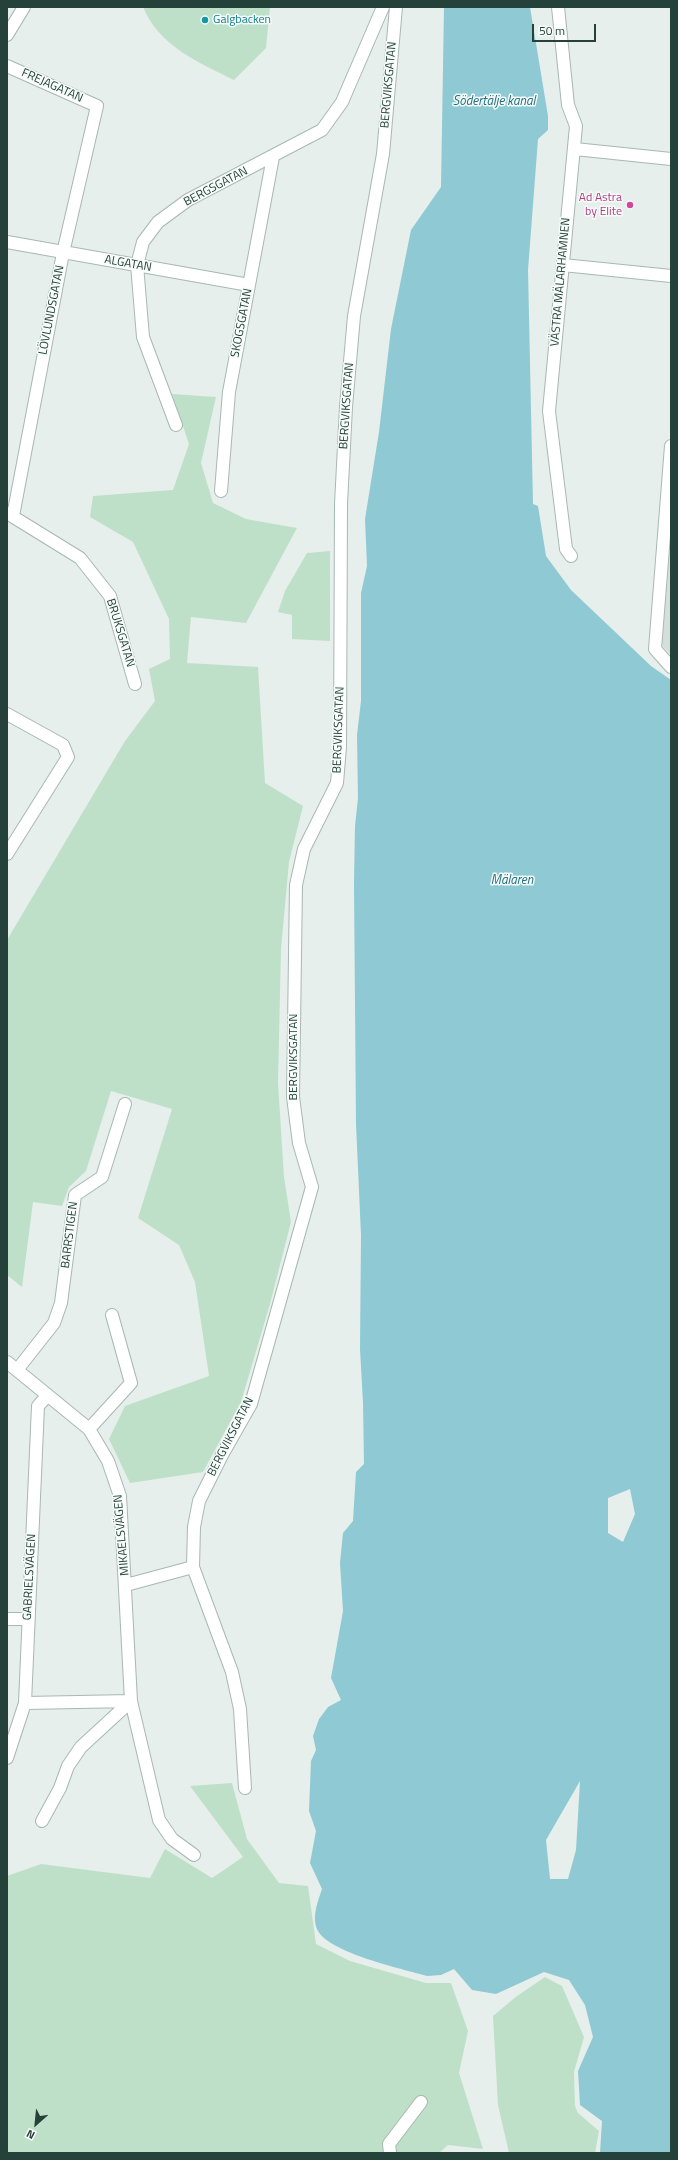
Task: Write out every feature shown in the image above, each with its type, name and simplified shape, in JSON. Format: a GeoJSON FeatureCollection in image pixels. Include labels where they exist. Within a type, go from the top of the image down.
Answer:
{"type":"FeatureCollection","features":[{"type":"Feature","properties":{"kind":"street"},"geometry":{"type":"LineString","coordinates":[[7,35],[24,7]]}},
{"type":"Feature","properties":{"kind":"street","name":"BERGSGATAN"},"geometry":{"type":"LineString","coordinates":[[176,425],[143,337],[137,265],[143,242],[158,222],[188,200],[273,157],[322,130],[342,102],[383,7]]}},
{"type":"Feature","properties":{"kind":"street","name":"BERGVIKSGATAN"},"geometry":{"type":"LineString","coordinates":[[245,1788],[240,1709],[232,1672],[193,1567],[194,1527],[198,1504],[222,1455],[250,1404],[312,1187],[299,1143],[293,1097],[296,885],[304,849],[337,783],[340,747],[341,504],[346,407],[354,316],[383,154],[396,7]]}},
{"type":"Feature","properties":{"kind":"street","name":"VÄSTRA MÄLARHAMNEN"},"geometry":{"type":"LineString","coordinates":[[558,7],[567,100],[576,126],[549,411],[566,549],[571,556]]}},
{"type":"Feature","properties":{"kind":"street","name":"FREJAGATAN"},"geometry":{"type":"LineString","coordinates":[[7,66],[97,106]]}},
{"type":"Feature","properties":{"kind":"street","name":"LÖVLUNDSGATAN"},"geometry":{"type":"LineString","coordinates":[[10,514],[63,253],[97,106]]}},
{"type":"Feature","properties":{"kind":"street"},"geometry":{"type":"LineString","coordinates":[[575,149],[671,159]]}},
{"type":"Feature","properties":{"kind":"street","name":"SKOGSGATAN"},"geometry":{"type":"LineString","coordinates":[[221,491],[229,392],[273,157]]}},
{"type":"Feature","properties":{"kind":"street","name":"ALGATAN"},"geometry":{"type":"LineString","coordinates":[[7,242],[249,285]]}},
{"type":"Feature","properties":{"kind":"street"},"geometry":{"type":"LineString","coordinates":[[563,265],[671,276]]}},
{"type":"Feature","properties":{"kind":"street"},"geometry":{"type":"LineString","coordinates":[[671,446],[655,649],[671,667]]}},
{"type":"Feature","properties":{"kind":"street","name":"BRUKSGATAN"},"geometry":{"type":"LineString","coordinates":[[10,514],[80,558],[110,596],[136,684]]}},
{"type":"Feature","properties":{"kind":"street"},"geometry":{"type":"LineString","coordinates":[[7,714],[63,745],[68,757],[7,854]]}},
{"type":"Feature","properties":{"kind":"street","name":"BARRSTIGEN"},"geometry":{"type":"LineString","coordinates":[[17,1370],[54,1323],[62,1303],[75,1195],[102,1177],[125,1104]]}},
{"type":"Feature","properties":{"kind":"street"},"geometry":{"type":"LineString","coordinates":[[89,1429],[131,1383],[112,1314]]}},
{"type":"Feature","properties":{"kind":"street","name":"MIKAELSVÄGEN"},"geometry":{"type":"LineString","coordinates":[[7,1362],[89,1429],[108,1461],[120,1496],[126,1585],[131,1701],[159,1820],[172,1839],[194,1855]]}},
{"type":"Feature","properties":{"kind":"street","name":"GABRIELSVÄGEN"},"geometry":{"type":"LineString","coordinates":[[7,1758],[25,1703],[38,1406],[47,1396]]}},
{"type":"Feature","properties":{"kind":"street"},"geometry":{"type":"LineString","coordinates":[[126,1585],[193,1567]]}},
{"type":"Feature","properties":{"kind":"street"},"geometry":{"type":"LineString","coordinates":[[7,1619],[28,1619]]}},
{"type":"Feature","properties":{"kind":"street"},"geometry":{"type":"LineString","coordinates":[[25,1703],[131,1701]]}},
{"type":"Feature","properties":{"kind":"street"},"geometry":{"type":"LineString","coordinates":[[42,1821],[60,1788],[68,1766],[82,1747],[131,1701]]}},
{"type":"Feature","properties":{"kind":"street"},"geometry":{"type":"LineString","coordinates":[[390,2153],[389,2144],[421,2102]]}},
{"type":"Feature","properties":{"kind":"shaded area"},"geometry":{"type":"Polygon","coordinates":[[[671,531],[671,655],[661,644],[671,531]]]}},
{"type":"Feature","properties":{"kind":"green space"},"geometry":{"type":"Polygon","coordinates":[[[143,7],[270,7],[266,48],[234,80],[194,59],[169,42],[150,21],[143,7]]]}},
{"type":"Feature","properties":{"kind":"green space"},"geometry":{"type":"Polygon","coordinates":[[[172,394],[216,397],[201,463],[213,503],[246,519],[297,528],[246,623],[191,617],[187,663],[258,667],[265,783],[303,806],[289,862],[281,949],[278,1083],[284,1177],[291,1222],[270,1304],[241,1402],[203,1472],[130,1483],[109,1439],[125,1406],[209,1376],[195,1282],[179,1245],[138,1218],[172,1109],[111,1091],[86,1171],[69,1187],[62,1206],[33,1202],[22,1287],[7,1275],[7,940],[125,741],[155,701],[149,669],[170,659],[169,619],[133,542],[90,517],[93,496],[173,490],[189,444],[172,394]]]}},
{"type":"Feature","properties":{"kind":"green space"},"geometry":{"type":"Polygon","coordinates":[[[330,551],[330,641],[292,639],[292,615],[278,612],[285,591],[307,553],[330,551]]]}},
{"type":"Feature","properties":{"kind":"green space"},"geometry":{"type":"Polygon","coordinates":[[[232,1783],[247,1839],[279,1883],[308,1886],[316,1944],[350,1961],[426,1983],[451,1983],[468,2031],[459,2073],[483,2149],[448,2145],[439,2153],[7,2153],[7,1876],[41,1864],[150,1878],[165,1849],[212,1878],[243,1857],[190,1786],[232,1783]]]}},
{"type":"Feature","properties":{"kind":"green space"},"geometry":{"type":"Polygon","coordinates":[[[545,1977],[562,1986],[584,2037],[574,2072],[575,2106],[578,2113],[599,2131],[595,2153],[509,2153],[498,2105],[493,2016],[517,1996],[545,1977]]]}},
{"type":"Feature","properties":{"kind":"water","name":"Mälaren"},"geometry":{"type":"Polygon","coordinates":[[[444,7],[530,7],[548,116],[548,130],[538,139],[528,270],[533,504],[538,506],[546,556],[571,590],[651,666],[671,680],[671,2153],[600,2153],[602,2121],[580,2105],[578,2071],[593,2037],[585,2005],[569,1980],[544,1972],[496,1994],[472,1990],[454,1969],[441,1975],[427,1976],[351,1953],[325,1939],[318,1931],[315,1921],[316,1910],[322,1889],[310,1863],[316,1831],[309,1811],[311,1761],[316,1750],[313,1736],[319,1719],[328,1707],[341,1700],[331,1678],[343,1611],[340,1563],[343,1533],[353,1521],[356,1472],[364,1464],[360,1349],[361,1235],[356,1124],[354,883],[355,826],[358,798],[357,735],[361,701],[361,593],[367,566],[365,519],[379,432],[391,329],[411,230],[441,187],[444,7]],[[630,1489],[608,1498],[608,1533],[623,1542],[635,1514],[630,1489]],[[580,1781],[546,1840],[550,1879],[568,1879],[576,1850],[580,1781]]]}},
{"type":"Feature","properties":{"kind":"place","name":"Galgbacken"},"geometry":{"type":"Point","coordinates":[205,20]}},
{"type":"Feature","properties":{"kind":"place","name":"Ad Astra by Elite"},"geometry":{"type":"Point","coordinates":[630,205]}},
{"type":"Feature","properties":{"kind":"water label","name":"Södertälje kanal"},"geometry":{"type":"Point","coordinates":[494,102]}}]}
